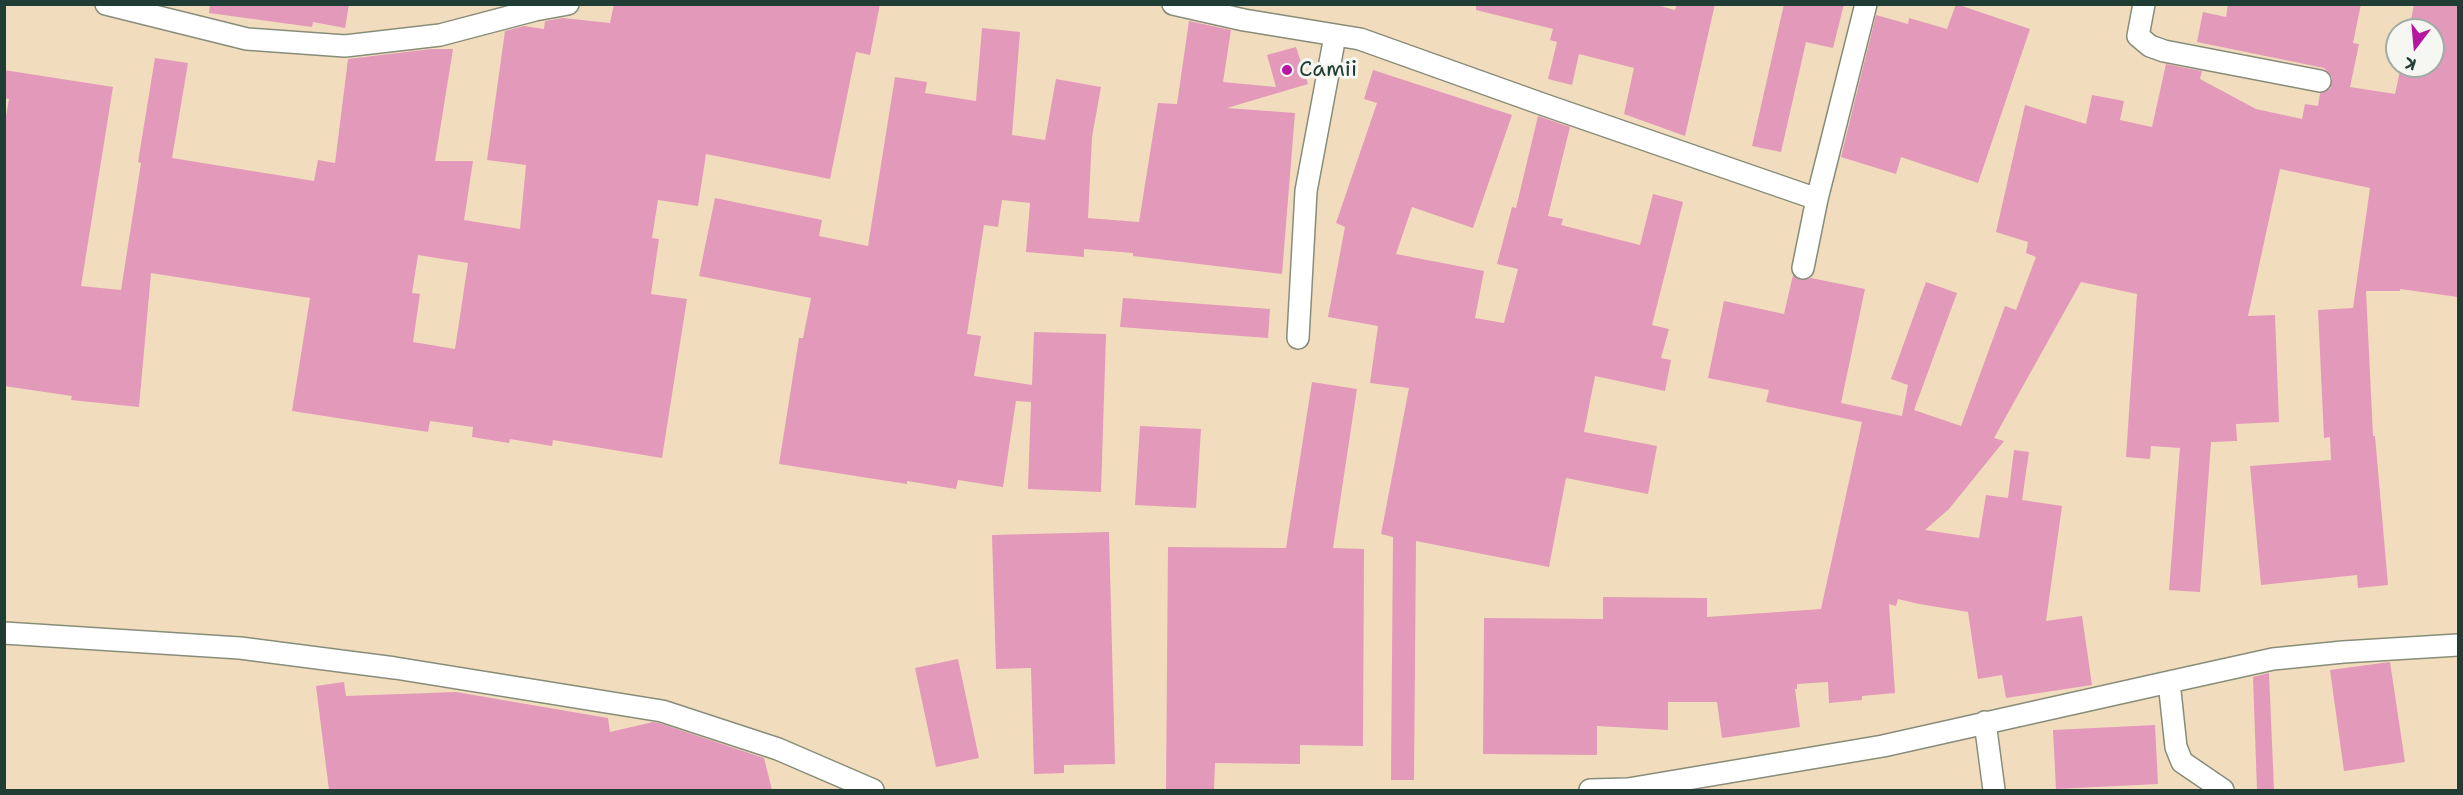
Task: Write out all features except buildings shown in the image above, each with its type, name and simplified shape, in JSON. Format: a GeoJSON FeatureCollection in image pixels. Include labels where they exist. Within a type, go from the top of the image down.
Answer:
{"type":"FeatureCollection","features":[{"type":"Feature","properties":{"kind":"street"},"geometry":{"type":"LineString","coordinates":[[106,4],[247,39],[345,46],[440,35],[534,10],[568,4]]}},
{"type":"Feature","properties":{"kind":"street"},"geometry":{"type":"LineString","coordinates":[[1173,4],[1244,20],[1360,39],[1817,199]]}},
{"type":"Feature","properties":{"kind":"street"},"geometry":{"type":"LineString","coordinates":[[1803,268],[1817,199],[1866,4]]}},
{"type":"Feature","properties":{"kind":"street"},"geometry":{"type":"LineString","coordinates":[[2144,4],[2138,36],[2150,46],[2164,51],[2320,81]]}},
{"type":"Feature","properties":{"kind":"street"},"geometry":{"type":"LineString","coordinates":[[1298,338],[1306,191],[1335,36]]}},
{"type":"Feature","properties":{"kind":"street"},"geometry":{"type":"LineString","coordinates":[[4,633],[240,648],[395,668],[662,711],[778,749],[873,790]]}},
{"type":"Feature","properties":{"kind":"street"},"geometry":{"type":"LineString","coordinates":[[1590,790],[1628,789],[1883,746],[2273,659],[2458,645]]}},
{"type":"Feature","properties":{"kind":"street"},"geometry":{"type":"LineString","coordinates":[[2169,682],[2176,747],[2182,762],[2223,790]]}},
{"type":"Feature","properties":{"kind":"street"},"geometry":{"type":"LineString","coordinates":[[1985,722],[1994,790]]}},
{"type":"Feature","properties":{"kind":"place","name":"Camii"},"geometry":{"type":"Point","coordinates":[1287,70]}}]}
